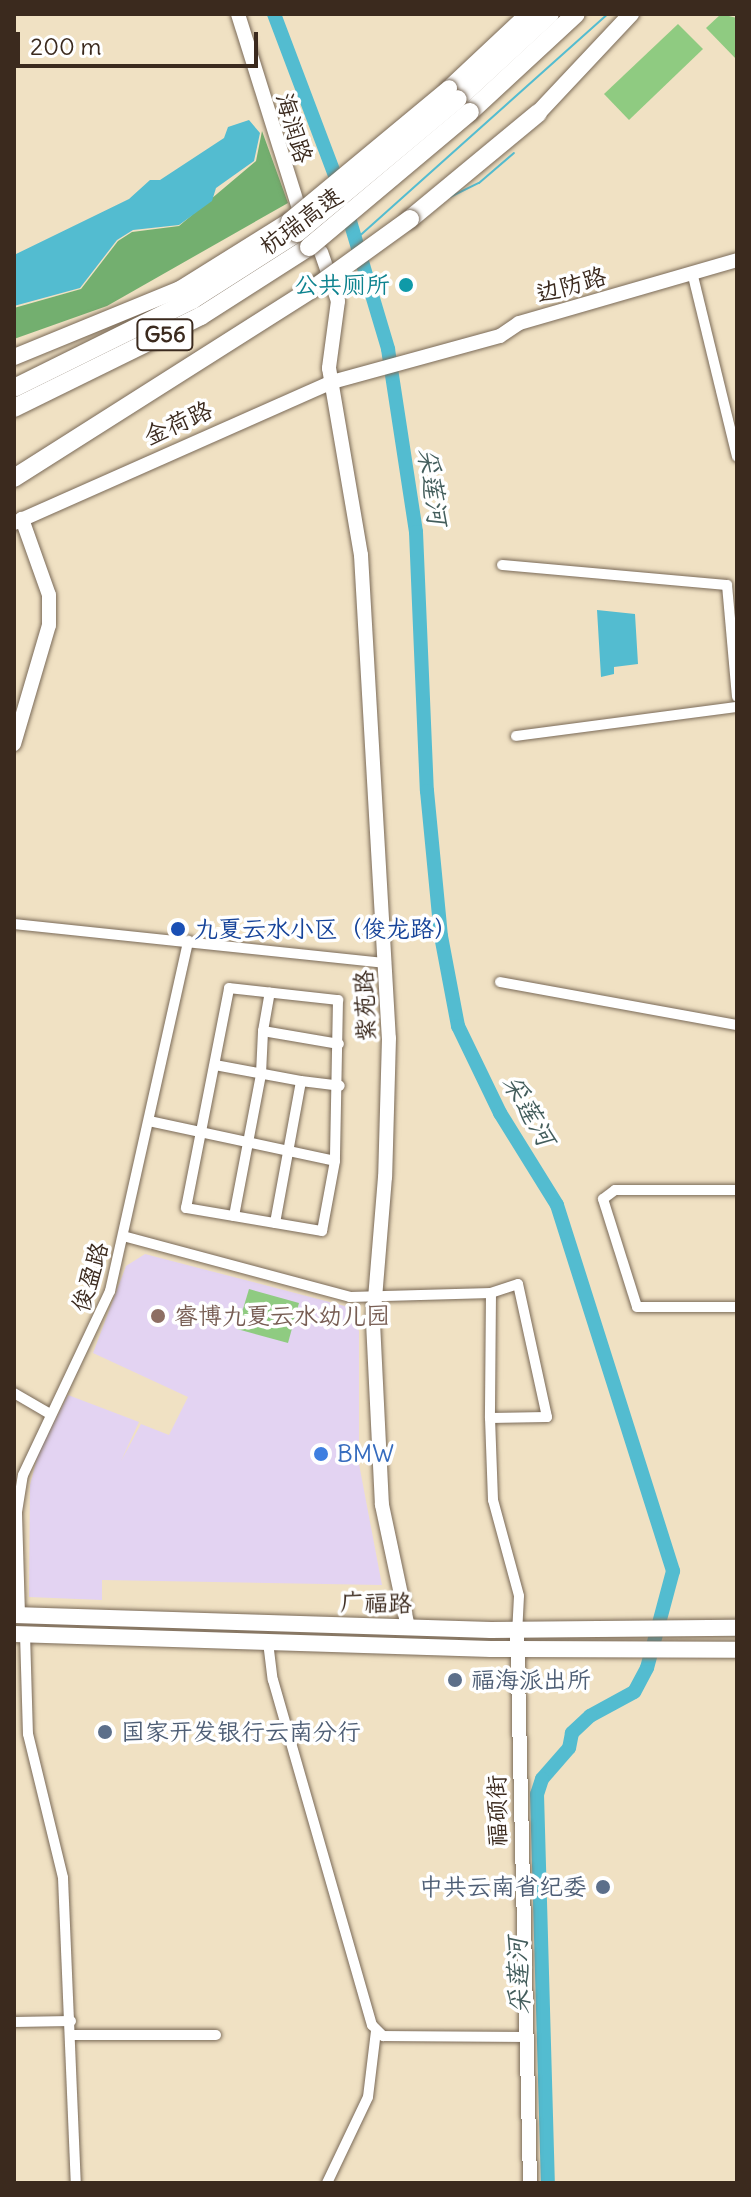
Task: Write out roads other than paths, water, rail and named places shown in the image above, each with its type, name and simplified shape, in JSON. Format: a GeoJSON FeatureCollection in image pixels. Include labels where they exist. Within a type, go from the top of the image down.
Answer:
{"type":"FeatureCollection","features":[{"type":"Feature","properties":{"kind":"highway","name":"杭瑞高速"},"geometry":{"type":"LineString","coordinates":[[14,408],[201,316],[459,100],[550,14]]}},
{"type":"Feature","properties":{"kind":"highway","name":"杭瑞高速"},"geometry":{"type":"LineString","coordinates":[[459,100],[576,14]]}},
{"type":"Feature","properties":{"kind":"highway"},"geometry":{"type":"LineString","coordinates":[[14,478],[320,284],[410,219],[538,113]]}},
{"type":"Feature","properties":{"kind":"highway","name":"杭瑞高速"},"geometry":{"type":"LineString","coordinates":[[14,388],[173,310],[303,232]]}},
{"type":"Feature","properties":{"kind":"main road"},"geometry":{"type":"LineString","coordinates":[[459,100],[528,14]]}},
{"type":"Feature","properties":{"kind":"main road"},"geometry":{"type":"LineString","coordinates":[[538,113],[631,14]]}},
{"type":"Feature","properties":{"kind":"main road"},"geometry":{"type":"LineString","coordinates":[[14,357],[180,289],[303,232]]}},
{"type":"Feature","properties":{"kind":"main road","name":"广福路"},"geometry":{"type":"LineString","coordinates":[[17,1615],[517,1630],[737,1628]]}},
{"type":"Feature","properties":{"kind":"main road","name":"广福路"},"geometry":{"type":"LineString","coordinates":[[19,1634],[516,1648],[737,1650]]}},
{"type":"Feature","properties":{"kind":"street","name":"海润路"},"geometry":{"type":"LineString","coordinates":[[238,14],[303,232],[338,301],[330,348],[332,382]]}},
{"type":"Feature","properties":{"kind":"street","name":"边防路"},"geometry":{"type":"LineString","coordinates":[[364,373],[737,260]]}},
{"type":"Feature","properties":{"kind":"street"},"geometry":{"type":"LineString","coordinates":[[692,272],[737,457]]}},
{"type":"Feature","properties":{"kind":"street","name":"金荷路"},"geometry":{"type":"LineString","coordinates":[[18,521],[197,438],[332,382],[364,373]]}},
{"type":"Feature","properties":{"kind":"street","name":"紫苑路"},"geometry":{"type":"LineString","coordinates":[[332,382],[361,555],[386,963],[389,1106],[373,1296],[382,1505],[408,1627]]}},
{"type":"Feature","properties":{"kind":"street"},"geometry":{"type":"LineString","coordinates":[[14,744],[49,625],[49,595],[18,521]]}},
{"type":"Feature","properties":{"kind":"street"},"geometry":{"type":"LineString","coordinates":[[502,565],[727,585],[737,697]]}},
{"type":"Feature","properties":{"kind":"street"},"geometry":{"type":"LineString","coordinates":[[516,736],[737,707]]}},
{"type":"Feature","properties":{"kind":"street"},"geometry":{"type":"LineString","coordinates":[[14,924],[386,963]]}},
{"type":"Feature","properties":{"kind":"street","name":"俊盈路"},"geometry":{"type":"LineString","coordinates":[[17,1615],[19,1494],[26,1463],[103,1309],[123,1236],[188,941]]}},
{"type":"Feature","properties":{"kind":"street"},"geometry":{"type":"LineString","coordinates":[[500,982],[737,1025]]}},
{"type":"Feature","properties":{"kind":"street"},"geometry":{"type":"LineString","coordinates":[[229,988],[338,1000],[339,1044],[340,1086],[335,1161],[322,1231],[186,1208],[229,988]]}},
{"type":"Feature","properties":{"kind":"street"},"geometry":{"type":"LineString","coordinates":[[234,1216],[261,1074],[263,1031],[270,993]]}},
{"type":"Feature","properties":{"kind":"street"},"geometry":{"type":"LineString","coordinates":[[263,1031],[339,1044]]}},
{"type":"Feature","properties":{"kind":"street"},"geometry":{"type":"LineString","coordinates":[[215,1065],[340,1086]]}},
{"type":"Feature","properties":{"kind":"street"},"geometry":{"type":"LineString","coordinates":[[275,1223],[301,1081]]}},
{"type":"Feature","properties":{"kind":"street"},"geometry":{"type":"LineString","coordinates":[[149,1121],[247,1146],[335,1161]]}},
{"type":"Feature","properties":{"kind":"street"},"geometry":{"type":"LineString","coordinates":[[737,1190],[615,1190],[603,1194],[637,1307],[737,1307]]}},
{"type":"Feature","properties":{"kind":"street"},"geometry":{"type":"LineString","coordinates":[[123,1236],[350,1297],[491,1293],[518,1284],[547,1417],[490,1418]]}},
{"type":"Feature","properties":{"kind":"street"},"geometry":{"type":"LineString","coordinates":[[491,1293],[493,1500],[519,1596],[517,1630]]}},
{"type":"Feature","properties":{"kind":"street"},"geometry":{"type":"LineString","coordinates":[[14,1393],[50,1414]]}},
{"type":"Feature","properties":{"kind":"street","name":"福硕街"},"geometry":{"type":"LineString","coordinates":[[517,1630],[524,2037],[530,2183]]}},
{"type":"Feature","properties":{"kind":"street"},"geometry":{"type":"LineString","coordinates":[[19,1634],[24,1705],[63,1878],[76,2183]]}},
{"type":"Feature","properties":{"kind":"street"},"geometry":{"type":"LineString","coordinates":[[268,1642],[273,1680],[376,2031],[368,2097],[327,2183]]}},
{"type":"Feature","properties":{"kind":"street"},"geometry":{"type":"LineString","coordinates":[[14,2022],[71,2021]]}},
{"type":"Feature","properties":{"kind":"street"},"geometry":{"type":"LineString","coordinates":[[376,2031],[391,2037],[524,2037]]}},
{"type":"Feature","properties":{"kind":"street"},"geometry":{"type":"LineString","coordinates":[[72,2035],[216,2035]]}},
{"type":"Feature","properties":{"kind":"water"},"geometry":{"type":"Polygon","coordinates":[[[249,120],[260,133],[254,161],[216,188],[212,201],[179,225],[133,230],[117,240],[80,288],[14,306],[14,255],[129,199],[150,180],[160,180],[224,138],[228,127],[249,120]]]}},
{"type":"Feature","properties":{"kind":"water"},"geometry":{"type":"Polygon","coordinates":[[[597,610],[635,614],[638,664],[614,667],[614,674],[601,677],[597,610]]]}},
{"type":"Feature","properties":{"kind":"waterway","name":"采莲河"},"geometry":{"type":"LineString","coordinates":[[274,14],[341,191],[388,349],[416,532],[427,791],[441,936],[458,1026],[500,1113],[557,1205],[673,1571],[647,1668],[634,1692],[590,1716],[572,1733],[569,1748],[542,1779],[537,1794],[548,2183]]}},
{"type":"Feature","properties":{"kind":"waterway"},"geometry":{"type":"LineString","coordinates":[[355,240],[608,14]]}},
{"type":"Feature","properties":{"kind":"waterway"},"geometry":{"type":"LineString","coordinates":[[450,197],[479,183],[514,153]]}},
{"type":"Feature","properties":{"kind":"place","name":"公共厕所"},"geometry":{"type":"Point","coordinates":[406,285]}},
{"type":"Feature","properties":{"kind":"place","name":"九夏云水小区（俊龙路）"},"geometry":{"type":"Point","coordinates":[178,929]}},
{"type":"Feature","properties":{"kind":"place","name":"睿博九夏云水幼儿园"},"geometry":{"type":"Point","coordinates":[158,1316]}},
{"type":"Feature","properties":{"kind":"place","name":"BMW"},"geometry":{"type":"Point","coordinates":[321,1454]}},
{"type":"Feature","properties":{"kind":"place","name":"福海派出所"},"geometry":{"type":"Point","coordinates":[455,1680]}},
{"type":"Feature","properties":{"kind":"place","name":"国家开发银行云南分行"},"geometry":{"type":"Point","coordinates":[105,1732]}},
{"type":"Feature","properties":{"kind":"place","name":"中共云南省纪委"},"geometry":{"type":"Point","coordinates":[603,1887]}}]}
